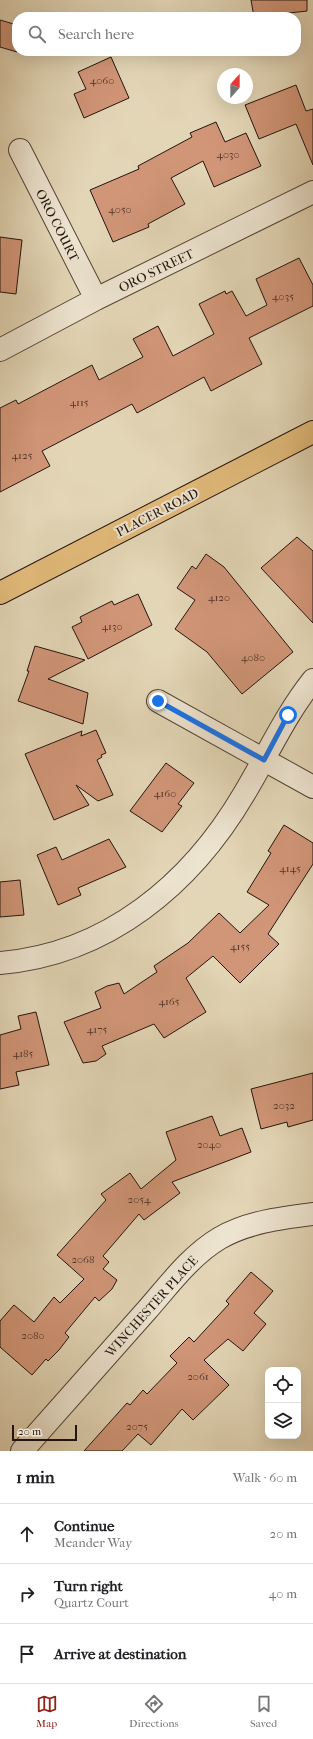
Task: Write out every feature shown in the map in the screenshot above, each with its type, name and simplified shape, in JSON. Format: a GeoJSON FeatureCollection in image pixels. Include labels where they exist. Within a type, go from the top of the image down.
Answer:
{"type":"FeatureCollection","features":[{"type":"Feature","properties":{"kind":"main road","name":"PLACER ROAD"},"geometry":{"type":"LineString","coordinates":[[0,593],[313,432]]}},
{"type":"Feature","properties":{"kind":"street","name":"ORO COURT"},"geometry":{"type":"LineString","coordinates":[[20,150],[96,299]]}},
{"type":"Feature","properties":{"kind":"street","name":"ORO STREET"},"geometry":{"type":"LineString","coordinates":[[0,350],[96,299],[313,192]]}},
{"type":"Feature","properties":{"kind":"street"},"geometry":{"type":"LineString","coordinates":[[0,963],[56,953],[72,947],[117,926],[158,899],[190,868],[226,823],[264,760],[288,715],[313,680]]}},
{"type":"Feature","properties":{"kind":"street"},"geometry":{"type":"LineString","coordinates":[[158,701],[313,787]]}},
{"type":"Feature","properties":{"kind":"street","name":"WINCHESTER PLACE"},"geometry":{"type":"LineString","coordinates":[[22,1451],[186,1267],[208,1246],[229,1233],[241,1228],[278,1219],[313,1214]]}},
{"type":"Feature","properties":{"kind":"building"},"geometry":{"type":"Polygon","coordinates":[[[251,0],[307,0],[307,11],[253,12],[251,0]]]}},
{"type":"Feature","properties":{"kind":"building"},"geometry":{"type":"Polygon","coordinates":[[[0,20],[12,24],[12,51],[0,47],[0,20]]]}},
{"type":"Feature","properties":{"kind":"building"},"geometry":{"type":"Polygon","coordinates":[[[111,57],[129,98],[84,118],[74,94],[86,89],[78,72],[111,57]]]}},
{"type":"Feature","properties":{"kind":"building"},"geometry":{"type":"Polygon","coordinates":[[[296,85],[306,111],[313,109],[313,165],[296,124],[259,139],[245,105],[253,104],[253,102],[296,85]]]}},
{"type":"Feature","properties":{"kind":"building"},"geometry":{"type":"Polygon","coordinates":[[[216,122],[225,142],[246,133],[261,166],[214,187],[203,161],[171,178],[185,204],[148,224],[149,227],[113,242],[90,190],[139,169],[138,166],[192,137],[190,133],[216,122]]]}},
{"type":"Feature","properties":{"kind":"building"},"geometry":{"type":"Polygon","coordinates":[[[0,237],[22,240],[16,294],[0,292],[0,237]]]}},
{"type":"Feature","properties":{"kind":"building"},"geometry":{"type":"Polygon","coordinates":[[[299,258],[313,285],[313,306],[249,338],[262,364],[211,391],[204,377],[137,413],[132,404],[42,451],[50,466],[0,492],[0,408],[16,400],[18,404],[92,365],[99,380],[143,357],[133,339],[158,326],[173,356],[214,334],[199,304],[225,291],[226,294],[232,291],[246,316],[267,305],[256,279],[299,258]]]}},
{"type":"Feature","properties":{"kind":"building"},"geometry":{"type":"Polygon","coordinates":[[[297,537],[313,551],[313,623],[261,568],[297,537]]]}},
{"type":"Feature","properties":{"kind":"building"},"geometry":{"type":"Polygon","coordinates":[[[206,554],[224,567],[293,652],[242,694],[207,652],[175,629],[195,600],[177,588],[192,566],[196,569],[206,554]]]}},
{"type":"Feature","properties":{"kind":"building"},"geometry":{"type":"Polygon","coordinates":[[[138,594],[152,625],[88,659],[72,627],[82,622],[80,617],[112,601],[114,605],[138,594]]]}},
{"type":"Feature","properties":{"kind":"building"},"geometry":{"type":"Polygon","coordinates":[[[35,646],[85,660],[48,679],[88,693],[83,724],[18,701],[29,671],[27,671],[35,646]]]}},
{"type":"Feature","properties":{"kind":"building"},"geometry":{"type":"Polygon","coordinates":[[[96,730],[106,753],[101,755],[102,757],[97,760],[113,795],[98,801],[76,785],[89,805],[54,820],[25,754],[82,731],[81,736],[96,730]]]}},
{"type":"Feature","properties":{"kind":"building"},"geometry":{"type":"Polygon","coordinates":[[[166,763],[194,783],[178,804],[182,806],[162,832],[130,811],[166,763]]]}},
{"type":"Feature","properties":{"kind":"building"},"geometry":{"type":"Polygon","coordinates":[[[284,825],[313,843],[313,864],[268,934],[279,944],[240,983],[213,956],[186,978],[206,1012],[164,1038],[154,1024],[102,1046],[106,1054],[96,1061],[83,1063],[64,1022],[101,1008],[95,992],[107,986],[119,983],[124,994],[157,972],[154,966],[188,943],[219,913],[240,933],[269,905],[247,892],[271,853],[268,851],[284,825]]]}},
{"type":"Feature","properties":{"kind":"building"},"geometry":{"type":"Polygon","coordinates":[[[109,839],[126,867],[78,888],[81,895],[58,905],[37,855],[56,847],[62,860],[109,839]]]}},
{"type":"Feature","properties":{"kind":"building"},"geometry":{"type":"Polygon","coordinates":[[[20,880],[24,915],[0,917],[0,882],[20,880]]]}},
{"type":"Feature","properties":{"kind":"building"},"geometry":{"type":"Polygon","coordinates":[[[36,1012],[49,1065],[16,1072],[19,1085],[0,1089],[0,1035],[21,1029],[18,1016],[36,1012]]]}},
{"type":"Feature","properties":{"kind":"building"},"geometry":{"type":"Polygon","coordinates":[[[313,1073],[313,1120],[288,1127],[287,1122],[261,1129],[251,1089],[313,1073]]]}},
{"type":"Feature","properties":{"kind":"building"},"geometry":{"type":"Polygon","coordinates":[[[212,1116],[220,1136],[242,1128],[251,1152],[172,1182],[180,1193],[144,1220],[139,1214],[103,1256],[109,1262],[103,1269],[117,1280],[112,1289],[99,1301],[95,1297],[65,1333],[69,1337],[59,1350],[48,1361],[46,1359],[32,1375],[0,1347],[0,1321],[14,1305],[34,1322],[54,1297],[60,1303],[84,1279],[57,1255],[106,1200],[101,1194],[130,1173],[141,1189],[176,1160],[166,1132],[212,1116]]]}},
{"type":"Feature","properties":{"kind":"building"},"geometry":{"type":"Polygon","coordinates":[[[251,1272],[273,1291],[254,1313],[266,1324],[243,1351],[228,1339],[204,1360],[229,1385],[193,1420],[182,1409],[151,1445],[138,1434],[122,1451],[84,1451],[127,1403],[130,1405],[143,1390],[147,1394],[177,1363],[170,1356],[189,1337],[194,1342],[229,1304],[226,1301],[251,1272]]]}},
{"type":"Feature","properties":{"kind":"route"},"geometry":{"type":"LineString","coordinates":[[158,701],[264,760],[288,715]]}}]}
